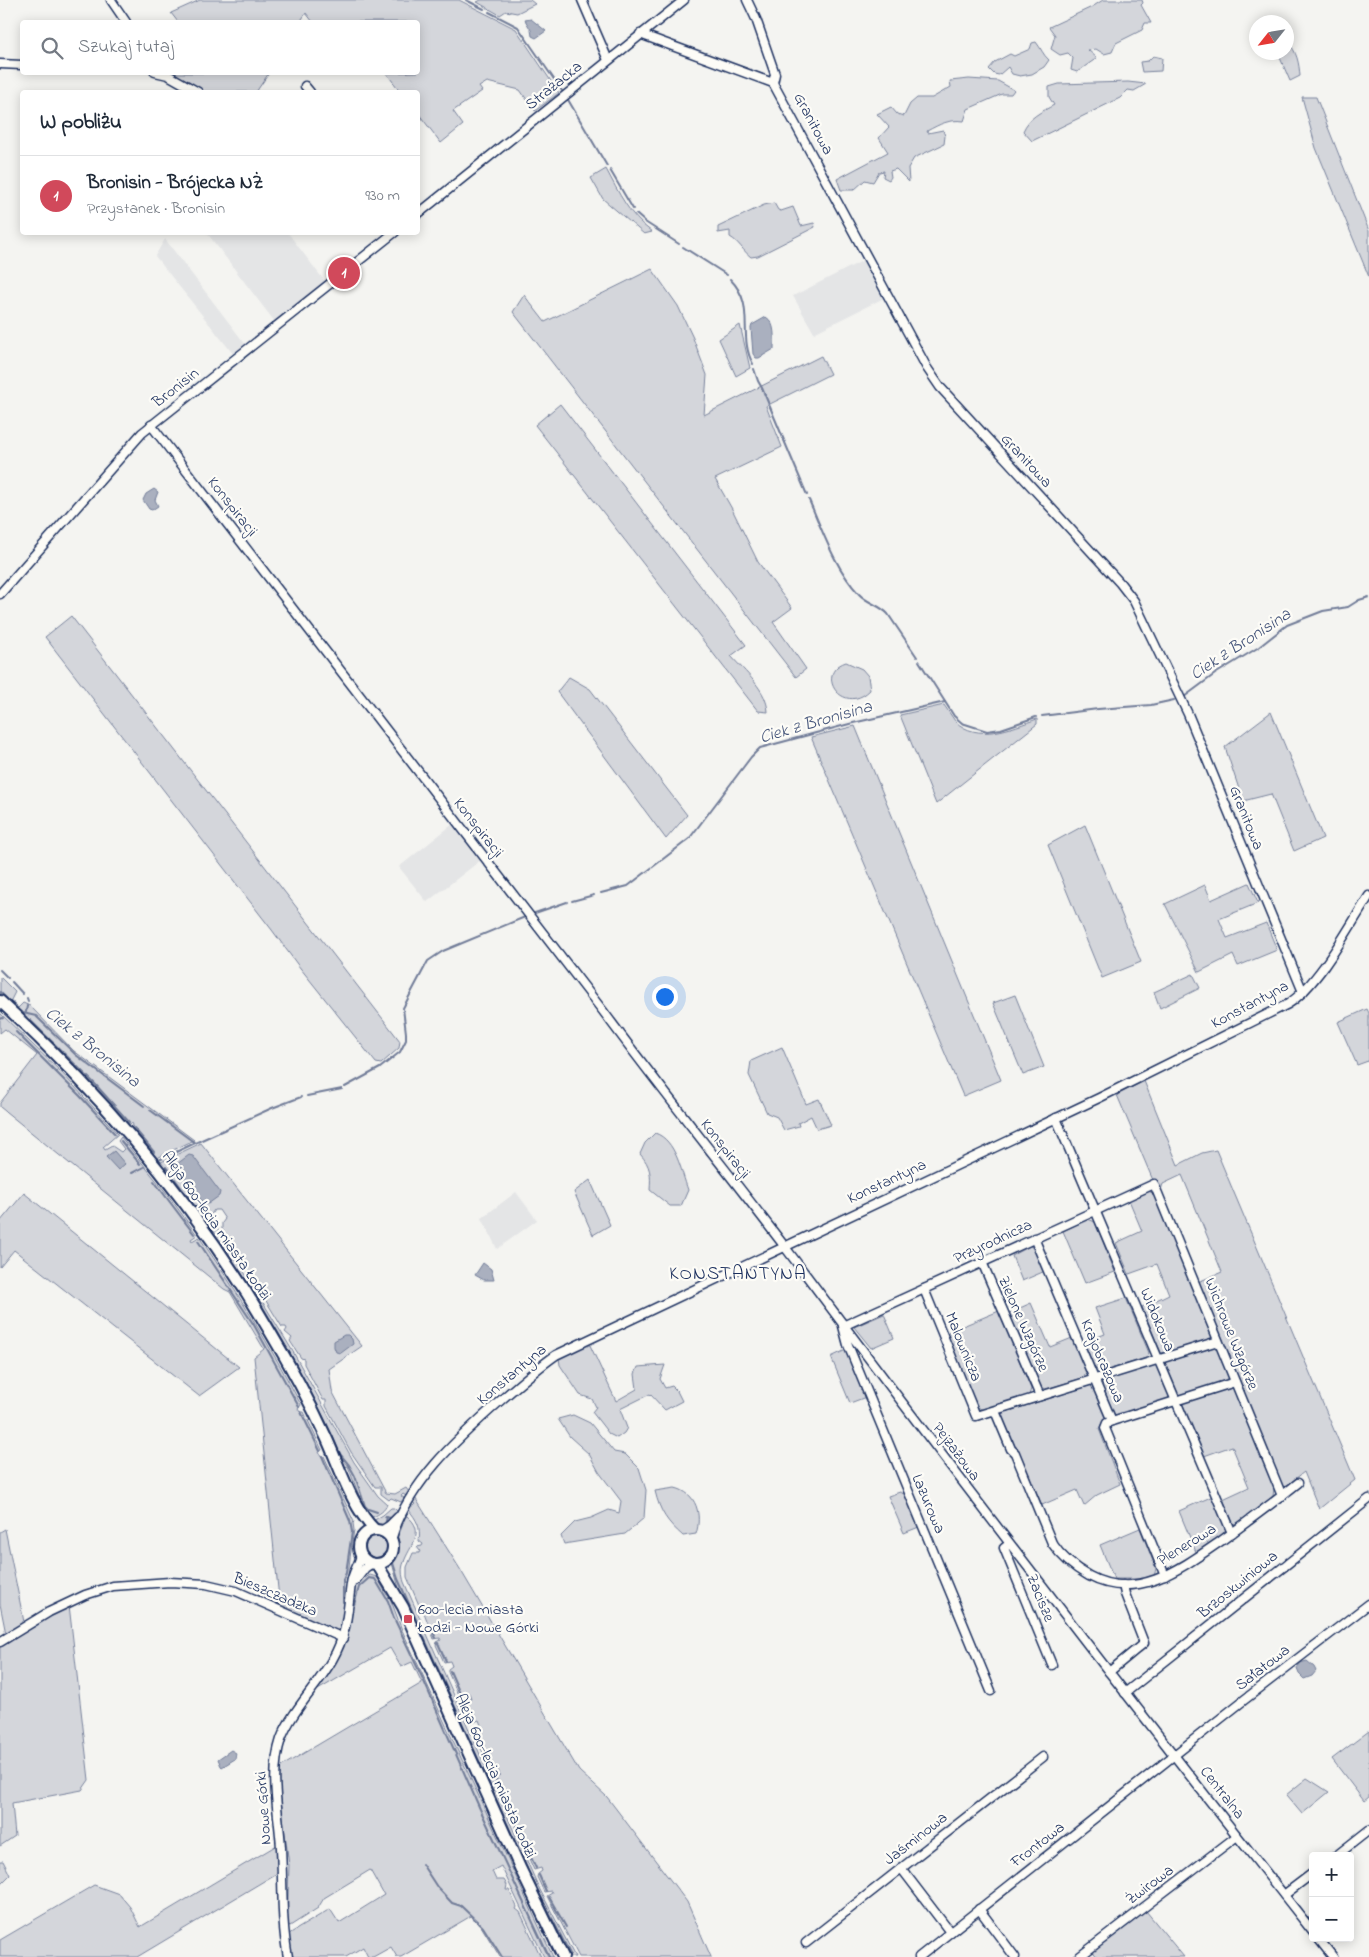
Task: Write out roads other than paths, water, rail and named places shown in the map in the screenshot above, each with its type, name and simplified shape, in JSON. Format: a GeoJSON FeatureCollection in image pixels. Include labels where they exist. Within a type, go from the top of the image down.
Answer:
{"type":"FeatureCollection","features":[{"type":"Feature","properties":{"kind":"main road","name":"Aleja 600-lecia miasta Łodzi"},"geometry":{"type":"LineString","coordinates":[[0,1001],[56,1054],[106,1107],[150,1158],[202,1226],[244,1288],[308,1401],[356,1504],[363,1536]]}},
{"type":"Feature","properties":{"kind":"main road","name":"Aleja 600-lecia miasta Łodzi"},"geometry":{"type":"LineString","coordinates":[[356,1504],[378,1530]]}},
{"type":"Feature","properties":{"kind":"main road"},"geometry":{"type":"LineString","coordinates":[[378,1530],[391,1540],[392,1553],[378,1562],[364,1559],[361,1555],[359,1543],[363,1536],[378,1530]]}},
{"type":"Feature","properties":{"kind":"main road","name":"Aleja 600-lecia miasta Łodzi"},"geometry":{"type":"LineString","coordinates":[[378,1562],[403,1607],[521,1870],[563,1957]]}},
{"type":"Feature","properties":{"kind":"street"},"geometry":{"type":"LineString","coordinates":[[112,0],[125,20]]}},
{"type":"Feature","properties":{"kind":"street"},"geometry":{"type":"LineString","coordinates":[[582,0],[608,60]]}},
{"type":"Feature","properties":{"kind":"street","name":"Strażacka"},"geometry":{"type":"LineString","coordinates":[[420,212],[684,0]]}},
{"type":"Feature","properties":{"kind":"street"},"geometry":{"type":"LineString","coordinates":[[747,0],[756,19],[775,74],[774,82]]}},
{"type":"Feature","properties":{"kind":"street","name":"Granitowa"},"geometry":{"type":"LineString","coordinates":[[640,34],[774,82],[927,368],[940,387],[1120,583],[1134,601],[1188,714],[1303,992]]}},
{"type":"Feature","properties":{"kind":"street"},"geometry":{"type":"LineString","coordinates":[[0,64],[20,65]]}},
{"type":"Feature","properties":{"kind":"street"},"geometry":{"type":"LineString","coordinates":[[165,75],[194,90]]}},
{"type":"Feature","properties":{"kind":"street","name":"Bronisin"},"geometry":{"type":"LineString","coordinates":[[0,594],[134,440],[392,235]]}},
{"type":"Feature","properties":{"kind":"street","name":"Konspiracji"},"geometry":{"type":"LineString","coordinates":[[152,425],[784,1247]]}},
{"type":"Feature","properties":{"kind":"street","name":"Konstantyna"},"geometry":{"type":"LineString","coordinates":[[401,1514],[412,1495],[442,1457],[466,1431],[540,1366],[556,1355],[1056,1118],[1288,1004],[1303,992],[1315,978],[1369,896]]}},
{"type":"Feature","properties":{"kind":"street","name":"Widokowa"},"geometry":{"type":"LineString","coordinates":[[1056,1118],[1232,1533]]}},
{"type":"Feature","properties":{"kind":"street","name":"Przyrodnicza"},"geometry":{"type":"LineString","coordinates":[[843,1326],[1154,1184]]}},
{"type":"Feature","properties":{"kind":"street","name":"Wichrowe Wzgórze"},"geometry":{"type":"LineString","coordinates":[[1154,1184],[1282,1496]]}},
{"type":"Feature","properties":{"kind":"street","name":"Krajobrazowa"},"geometry":{"type":"LineString","coordinates":[[1034,1238],[1112,1421],[1107,1423],[1105,1428],[1165,1576]]}},
{"type":"Feature","properties":{"kind":"street","name":"Pejzażowa"},"geometry":{"type":"LineString","coordinates":[[784,1247],[1009,1544],[1109,1672]]}},
{"type":"Feature","properties":{"kind":"street","name":"Zielone Wzgórze"},"geometry":{"type":"LineString","coordinates":[[982,1262],[1040,1396]]}},
{"type":"Feature","properties":{"kind":"street","name":"Malownicza"},"geometry":{"type":"LineString","coordinates":[[924,1289],[976,1416],[995,1411]]}},
{"type":"Feature","properties":{"kind":"street","name":"Lazurowa"},"geometry":{"type":"LineString","coordinates":[[843,1326],[848,1345],[992,1691]]}},
{"type":"Feature","properties":{"kind":"street"},"geometry":{"type":"LineString","coordinates":[[995,1411],[1218,1340]]}},
{"type":"Feature","properties":{"kind":"street"},"geometry":{"type":"LineString","coordinates":[[1112,1421],[1235,1382]]}},
{"type":"Feature","properties":{"kind":"street","name":"Plenerowa"},"geometry":{"type":"LineString","coordinates":[[995,1411],[1052,1543],[1072,1566],[1097,1580],[1123,1585],[1144,1583],[1180,1569],[1232,1533],[1298,1483]]}},
{"type":"Feature","properties":{"kind":"street","name":"Brzoskwiniowa"},"geometry":{"type":"LineString","coordinates":[[1125,1693],[1367,1504]]}},
{"type":"Feature","properties":{"kind":"street"},"geometry":{"type":"LineString","coordinates":[[378,1530],[389,1526],[401,1514]]}},
{"type":"Feature","properties":{"kind":"street"},"geometry":{"type":"LineString","coordinates":[[391,1540],[401,1514]]}},
{"type":"Feature","properties":{"kind":"street","name":"Zacisze"},"geometry":{"type":"LineString","coordinates":[[1009,1544],[1004,1548],[1052,1665]]}},
{"type":"Feature","properties":{"kind":"street","name":"Nowe Górki"},"geometry":{"type":"LineString","coordinates":[[288,1957],[284,1933],[281,1845],[275,1791],[275,1763],[287,1726],[325,1672],[342,1638],[348,1620],[351,1587],[361,1555]]}},
{"type":"Feature","properties":{"kind":"street"},"geometry":{"type":"LineString","coordinates":[[351,1587],[365,1568],[378,1562]]}},
{"type":"Feature","properties":{"kind":"street","name":"Bieszczadzka"},"geometry":{"type":"LineString","coordinates":[[0,1642],[49,1612],[85,1595],[113,1586],[170,1582],[206,1584],[236,1591],[342,1638]]}},
{"type":"Feature","properties":{"kind":"street"},"geometry":{"type":"LineString","coordinates":[[1109,1672],[1144,1643],[1123,1585]]}},
{"type":"Feature","properties":{"kind":"street","name":"Sałatowa"},"geometry":{"type":"LineString","coordinates":[[1175,1756],[1244,1700],[1369,1604]]}},
{"type":"Feature","properties":{"kind":"street","name":"Centralna"},"geometry":{"type":"LineString","coordinates":[[1109,1672],[1309,1927]]}},
{"type":"Feature","properties":{"kind":"street","name":"Frontowa"},"geometry":{"type":"LineString","coordinates":[[919,1957],[1175,1756]]}},
{"type":"Feature","properties":{"kind":"street","name":"Jaśminowa"},"geometry":{"type":"LineString","coordinates":[[806,1943],[1043,1757]]}},
{"type":"Feature","properties":{"kind":"street"},"geometry":{"type":"LineString","coordinates":[[1341,1852],[1369,1830]]}},
{"type":"Feature","properties":{"kind":"street","name":"Żwirowa"},"geometry":{"type":"LineString","coordinates":[[1079,1957],[1237,1836]]}},
{"type":"Feature","properties":{"kind":"street"},"geometry":{"type":"LineString","coordinates":[[901,1868],[950,1932]]}},
{"type":"Feature","properties":{"kind":"street"},"geometry":{"type":"LineString","coordinates":[[1284,1895],[1309,1876]]}},
{"type":"Feature","properties":{"kind":"street"},"geometry":{"type":"LineString","coordinates":[[980,1909],[1016,1957]]}},
{"type":"Feature","properties":{"kind":"street"},"geometry":{"type":"LineString","coordinates":[[1321,1942],[1333,1957]]}},
{"type":"Feature","properties":{"kind":"water"},"geometry":{"type":"Polygon","coordinates":[[[531,19],[546,31],[536,38],[532,36],[525,20],[531,19]]]}},
{"type":"Feature","properties":{"kind":"water"},"geometry":{"type":"Polygon","coordinates":[[[766,317],[773,327],[774,349],[756,358],[753,354],[751,328],[752,325],[766,317]]]}},
{"type":"Feature","properties":{"kind":"water"},"geometry":{"type":"Polygon","coordinates":[[[154,489],[158,492],[155,500],[158,506],[152,510],[149,509],[143,500],[146,494],[154,489]]]}},
{"type":"Feature","properties":{"kind":"water"},"geometry":{"type":"Polygon","coordinates":[[[114,1151],[125,1164],[118,1170],[106,1157],[114,1151]]]}},
{"type":"Feature","properties":{"kind":"water"},"geometry":{"type":"Polygon","coordinates":[[[189,1155],[193,1156],[220,1192],[219,1196],[208,1204],[203,1203],[177,1167],[177,1164],[189,1155]]]}},
{"type":"Feature","properties":{"kind":"water"},"geometry":{"type":"Polygon","coordinates":[[[483,1263],[491,1269],[494,1280],[484,1280],[475,1275],[483,1263]]]}},
{"type":"Feature","properties":{"kind":"water"},"geometry":{"type":"Polygon","coordinates":[[[344,1335],[348,1335],[352,1339],[353,1344],[341,1353],[336,1352],[334,1341],[344,1335]]]}},
{"type":"Feature","properties":{"kind":"water"},"geometry":{"type":"Polygon","coordinates":[[[1307,1661],[1316,1671],[1312,1676],[1304,1679],[1297,1669],[1300,1663],[1307,1661]]]}},
{"type":"Feature","properties":{"kind":"water"},"geometry":{"type":"Polygon","coordinates":[[[231,1750],[236,1753],[235,1759],[222,1767],[218,1759],[231,1750]]]}},
{"type":"Feature","properties":{"kind":"waterway","name":"Ciek z Bronisina"},"geometry":{"type":"LineString","coordinates":[[466,0],[484,9]]}},
{"type":"Feature","properties":{"kind":"waterway","name":"Ciek z Bronisina"},"geometry":{"type":"LineString","coordinates":[[489,12],[518,27],[562,91]]}},
{"type":"Feature","properties":{"kind":"waterway","name":"Ciek z Bronisina"},"geometry":{"type":"LineString","coordinates":[[567,98],[607,166]]}},
{"type":"Feature","properties":{"kind":"waterway","name":"Ciek z Bronisina"},"geometry":{"type":"LineString","coordinates":[[610,170],[633,209]]}},
{"type":"Feature","properties":{"kind":"waterway","name":"Ciek z Bronisina"},"geometry":{"type":"LineString","coordinates":[[636,214],[679,244]]}},
{"type":"Feature","properties":{"kind":"waterway","name":"Ciek z Bronisina"},"geometry":{"type":"LineString","coordinates":[[683,247],[727,275]]}},
{"type":"Feature","properties":{"kind":"waterway","name":"Ciek z Bronisina"},"geometry":{"type":"LineString","coordinates":[[730,279],[738,289],[743,300],[746,342],[753,364]]}},
{"type":"Feature","properties":{"kind":"waterway","name":"Ciek z Bronisina"},"geometry":{"type":"LineString","coordinates":[[754,369],[807,495]]}},
{"type":"Feature","properties":{"kind":"waterway","name":"Ciek z Bronisina"},"geometry":{"type":"LineString","coordinates":[[809,500],[830,549],[843,573],[862,597],[888,614],[917,657]]}},
{"type":"Feature","properties":{"kind":"waterway","name":"Ciek z Bronisina"},"geometry":{"type":"LineString","coordinates":[[1184,697],[1215,674],[1259,647],[1287,625],[1323,611],[1348,607],[1359,600],[1369,597]]}},
{"type":"Feature","properties":{"kind":"waterway","name":"Ciek z Bronisina"},"geometry":{"type":"LineString","coordinates":[[919,661],[954,716],[962,723],[987,731],[1001,729],[1036,717]]}},
{"type":"Feature","properties":{"kind":"waterway","name":"Ciek z Bronisina"},"geometry":{"type":"LineString","coordinates":[[1042,716],[1151,705],[1174,700]]}},
{"type":"Feature","properties":{"kind":"waterway","name":"Ciek z Bronisina"},"geometry":{"type":"LineString","coordinates":[[601,893],[628,886],[689,839],[751,757],[760,748],[853,723],[945,702]]}},
{"type":"Feature","properties":{"kind":"waterway","name":"Ciek z Bronisina"},"geometry":{"type":"LineString","coordinates":[[572,901],[594,895]]}},
{"type":"Feature","properties":{"kind":"waterway","name":"Ciek z Bronisina"},"geometry":{"type":"LineString","coordinates":[[532,914],[567,902]]}},
{"type":"Feature","properties":{"kind":"waterway","name":"Ciek z Bronisina"},"geometry":{"type":"LineString","coordinates":[[345,1087],[380,1068],[400,1052],[406,1040],[403,1008],[428,961],[443,951],[525,917]]}},
{"type":"Feature","properties":{"kind":"waterway"},"geometry":{"type":"LineString","coordinates":[[0,970],[8,978]]}},
{"type":"Feature","properties":{"kind":"waterway"},"geometry":{"type":"LineString","coordinates":[[12,982],[23,994]]}},
{"type":"Feature","properties":{"kind":"waterway"},"geometry":{"type":"LineString","coordinates":[[0,992],[7,999]]}},
{"type":"Feature","properties":{"kind":"waterway"},"geometry":{"type":"LineString","coordinates":[[26,1012],[27,1006]]}},
{"type":"Feature","properties":{"kind":"waterway","name":"Ciek z Bronisina"},"geometry":{"type":"LineString","coordinates":[[23,1013],[36,1016],[76,1055],[144,1106]]}},
{"type":"Feature","properties":{"kind":"waterway"},"geometry":{"type":"LineString","coordinates":[[30,1020],[95,1084],[129,1122]]}},
{"type":"Feature","properties":{"kind":"waterway"},"geometry":{"type":"LineString","coordinates":[[16,1032],[115,1134]]}},
{"type":"Feature","properties":{"kind":"waterway","name":"Ciek z Bronisina"},"geometry":{"type":"LineString","coordinates":[[307,1096],[342,1089]]}},
{"type":"Feature","properties":{"kind":"waterway","name":"Ciek z Bronisina"},"geometry":{"type":"LineString","coordinates":[[150,1110],[195,1143],[301,1097]]}},
{"type":"Feature","properties":{"kind":"waterway"},"geometry":{"type":"LineString","coordinates":[[134,1128],[154,1152]]}},
{"type":"Feature","properties":{"kind":"waterway"},"geometry":{"type":"LineString","coordinates":[[121,1141],[140,1164]]}},
{"type":"Feature","properties":{"kind":"waterway"},"geometry":{"type":"LineString","coordinates":[[159,1160],[195,1143]]}},
{"type":"Feature","properties":{"kind":"waterway"},"geometry":{"type":"LineString","coordinates":[[132,1173],[144,1167]]}},
{"type":"Feature","properties":{"kind":"waterway"},"geometry":{"type":"LineString","coordinates":[[166,1167],[223,1245],[258,1299],[310,1391],[340,1454],[355,1476],[365,1506],[377,1512]]}},
{"type":"Feature","properties":{"kind":"waterway"},"geometry":{"type":"LineString","coordinates":[[154,1181],[194,1234]]}},
{"type":"Feature","properties":{"kind":"waterway"},"geometry":{"type":"LineString","coordinates":[[198,1241],[254,1325],[299,1407]]}},
{"type":"Feature","properties":{"kind":"waterway"},"geometry":{"type":"LineString","coordinates":[[301,1412],[320,1451]]}},
{"type":"Feature","properties":{"kind":"waterway"},"geometry":{"type":"LineString","coordinates":[[322,1456],[350,1521],[352,1532],[346,1573],[343,1580],[343,1602]]}},
{"type":"Feature","properties":{"kind":"waterway"},"geometry":{"type":"LineString","coordinates":[[385,1517],[391,1518]]}},
{"type":"Feature","properties":{"kind":"waterway"},"geometry":{"type":"LineString","coordinates":[[385,1525],[387,1517]]}},
{"type":"Feature","properties":{"kind":"waterway"},"geometry":{"type":"LineString","coordinates":[[402,1525],[397,1537],[399,1548],[393,1563],[398,1579],[529,1873],[570,1954]]}},
{"type":"Feature","properties":{"kind":"waterway"},"geometry":{"type":"LineString","coordinates":[[354,1605],[359,1587],[369,1578],[375,1579],[388,1601],[480,1809],[549,1957]]}},
{"type":"Feature","properties":{"kind":"waterway"},"geometry":{"type":"LineString","coordinates":[[433,1632],[436,1638]]}},
{"type":"Feature","properties":{"kind":"waterway"},"geometry":{"type":"LineString","coordinates":[[438,1643],[446,1661]]}},
{"type":"Feature","properties":{"kind":"waterway"},"geometry":{"type":"LineString","coordinates":[[450,1671],[461,1696]]}},
{"type":"Feature","properties":{"kind":"waterway"},"geometry":{"type":"LineString","coordinates":[[464,1704],[471,1722]]}},
{"type":"Feature","properties":{"kind":"waterway"},"geometry":{"type":"LineString","coordinates":[[475,1729],[493,1772]]}},
{"type":"Feature","properties":{"kind":"waterway"},"geometry":{"type":"LineString","coordinates":[[496,1779],[517,1821],[517,1826],[524,1843]]}},
{"type":"Feature","properties":{"kind":"waterway"},"geometry":{"type":"LineString","coordinates":[[528,1851],[536,1868]]}},
{"type":"Feature","properties":{"kind":"waterway"},"geometry":{"type":"LineString","coordinates":[[422,1864],[437,1887],[452,1903],[461,1906],[483,1927],[502,1957]]}},
{"type":"Feature","properties":{"kind":"waterway"},"geometry":{"type":"LineString","coordinates":[[539,1875],[546,1891]]}},
{"type":"Feature","properties":{"kind":"waterway"},"geometry":{"type":"LineString","coordinates":[[549,1897],[566,1927]]}},
{"type":"Feature","properties":{"kind":"place","name":"Bronisin - Brójecka NŻ"},"geometry":{"type":"Point","coordinates":[344,273]}},
{"type":"Feature","properties":{"kind":"place","name":"600-lecia miasta Łodzi - Nowe Górki"},"geometry":{"type":"Point","coordinates":[408,1619]}},
{"type":"Feature","properties":{"kind":"district","name":"KONSTANTYNA"},"geometry":{"type":"Point","coordinates":[738,1274]}}]}
